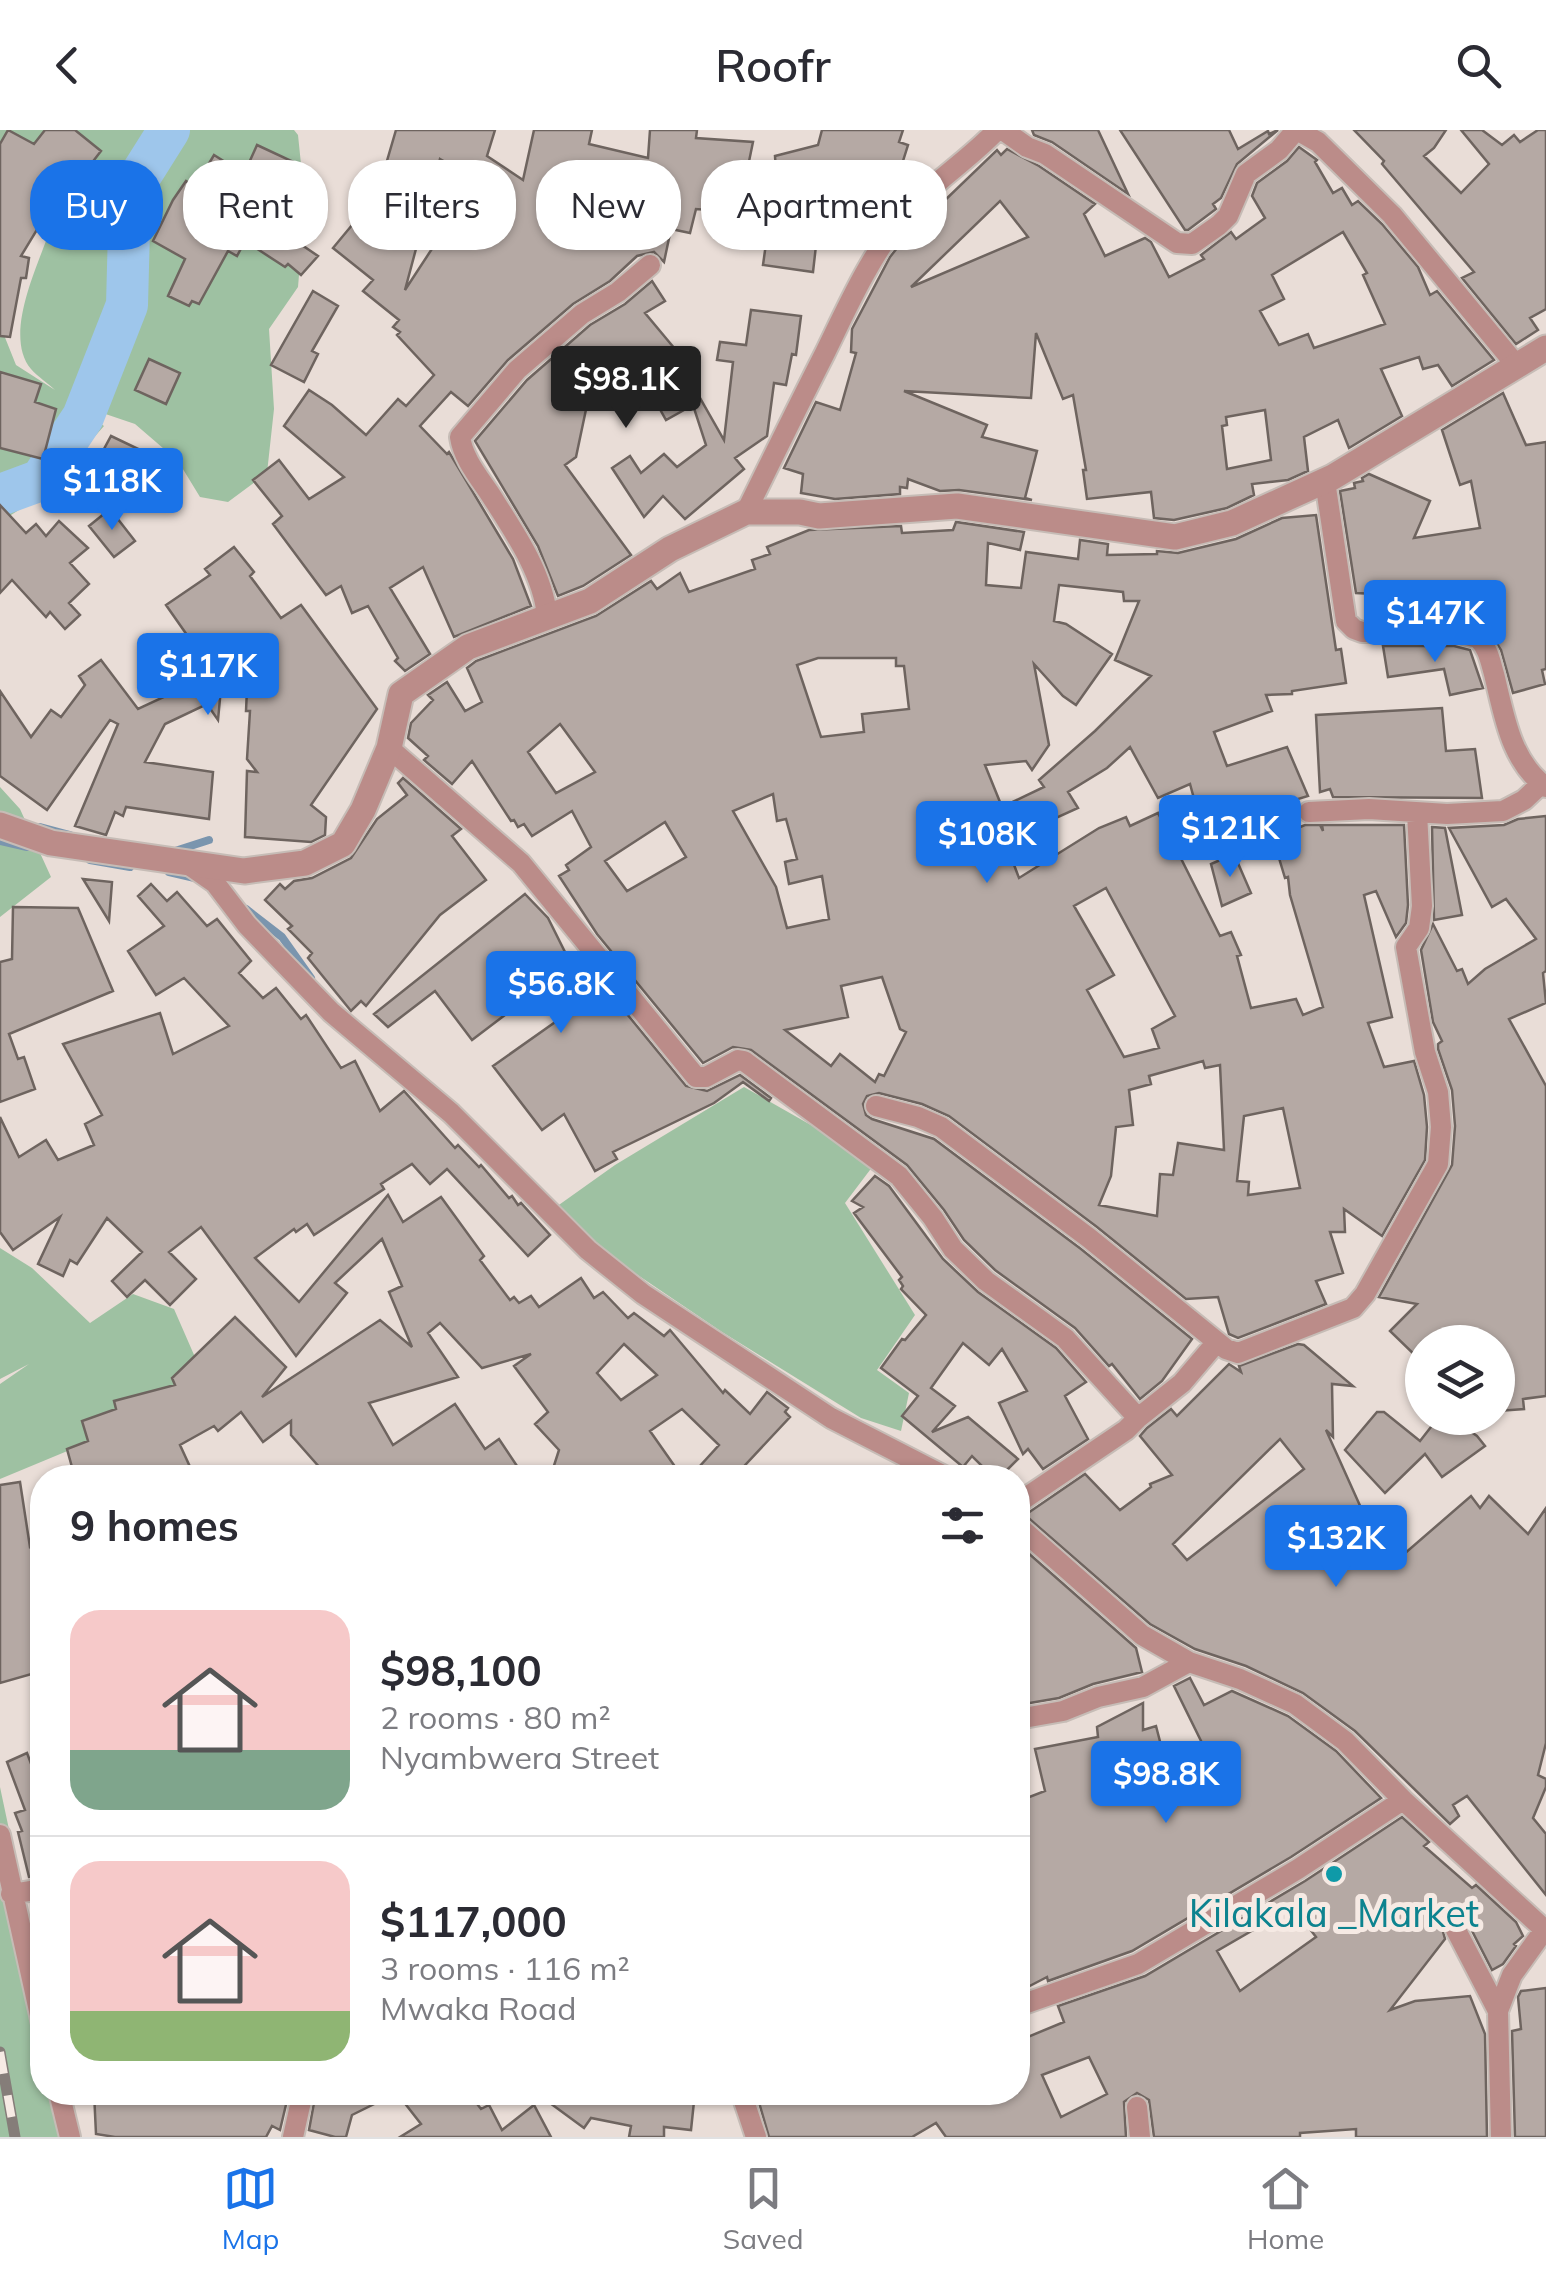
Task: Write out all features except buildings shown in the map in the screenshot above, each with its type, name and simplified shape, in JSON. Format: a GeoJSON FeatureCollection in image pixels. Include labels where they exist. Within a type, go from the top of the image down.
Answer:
{"type":"FeatureCollection","features":[{"type":"Feature","properties":{"kind":"street"},"geometry":{"type":"LineString","coordinates":[[746,512],[876,255],[928,189],[1000,130],[1052,158],[1185,244],[1198,242],[1220,225],[1228,216],[1246,174],[1279,150],[1296,130],[1318,142],[1392,216],[1517,366]]}},
{"type":"Feature","properties":{"kind":"street"},"geometry":{"type":"LineString","coordinates":[[547,616],[545,598],[521,546],[467,458],[460,437],[517,370],[582,314],[618,292],[650,265]]}},
{"type":"Feature","properties":{"kind":"street"},"geometry":{"type":"LineString","coordinates":[[0,825],[51,842],[244,870],[306,863],[343,844],[364,810],[389,748],[400,694],[468,648],[590,601],[670,550],[746,512],[819,516],[958,506],[1175,537],[1232,522],[1325,481],[1546,348]]}},
{"type":"Feature","properties":{"kind":"street"},"geometry":{"type":"LineString","coordinates":[[1309,812],[1503,812],[1544,785],[1517,754],[1488,653],[1478,638],[1456,632],[1362,632],[1346,621],[1325,481]]}},
{"type":"Feature","properties":{"kind":"street"},"geometry":{"type":"LineString","coordinates":[[389,748],[521,862],[696,1076],[706,1077],[738,1060],[744,1061],[899,1176],[934,1218],[953,1249],[986,1281],[1065,1338],[1138,1418]]}},
{"type":"Feature","properties":{"kind":"street"},"geometry":{"type":"LineString","coordinates":[[876,1106],[918,1116],[941,1127],[1089,1238],[1216,1344],[1238,1353],[1353,1308],[1365,1294],[1438,1164],[1438,1092],[1425,1052],[1406,947],[1420,928],[1422,906],[1417,813]]}},
{"type":"Feature","properties":{"kind":"street"},"geometry":{"type":"LineString","coordinates":[[184,861],[215,883],[248,925],[332,1012],[452,1113],[588,1250],[643,1294],[831,1418],[923,1465]]}},
{"type":"Feature","properties":{"kind":"street"},"geometry":{"type":"LineString","coordinates":[[1030,1495],[1126,1430],[1182,1384],[1216,1344]]}},
{"type":"Feature","properties":{"kind":"street"},"geometry":{"type":"LineString","coordinates":[[1030,1537],[1142,1635],[1189,1662],[1240,1679],[1294,1704],[1345,1740],[1403,1800],[1545,1930],[1512,1975],[1498,2011],[1501,2137]]}},
{"type":"Feature","properties":{"kind":"street"},"geometry":{"type":"LineString","coordinates":[[1030,1717],[1143,1687],[1189,1662]]}},
{"type":"Feature","properties":{"kind":"street"},"geometry":{"type":"LineString","coordinates":[[1030,2002],[1138,1964],[1313,1860],[1403,1800]]}},
{"type":"Feature","properties":{"kind":"street"},"geometry":{"type":"LineString","coordinates":[[0,1834],[30,1974]]}},
{"type":"Feature","properties":{"kind":"street"},"geometry":{"type":"LineString","coordinates":[[11,1894],[30,1891]]}},
{"type":"Feature","properties":{"kind":"street"},"geometry":{"type":"LineString","coordinates":[[1456,1930],[1498,2011]]}},
{"type":"Feature","properties":{"kind":"street"},"geometry":{"type":"LineString","coordinates":[[62,2105],[70,2137]]}},
{"type":"Feature","properties":{"kind":"street"},"geometry":{"type":"LineString","coordinates":[[293,2137],[300,2105]]}},
{"type":"Feature","properties":{"kind":"street"},"geometry":{"type":"LineString","coordinates":[[746,2105],[756,2137]]}},
{"type":"Feature","properties":{"kind":"street"},"geometry":{"type":"LineString","coordinates":[[1137,2107],[1140,2137]]}},
{"type":"Feature","properties":{"kind":"green space"},"geometry":{"type":"Polygon","coordinates":[[[0,130],[294,130],[298,135],[301,160],[183,160],[183,250],[301,250],[298,287],[269,329],[274,409],[267,473],[228,502],[200,497],[178,461],[135,424],[73,403],[104,426],[44,494],[0,522],[0,325],[16,365],[55,390],[31,369],[20,340],[24,304],[43,250],[163,250],[163,160],[30,160],[30,206],[0,150],[0,130]]]}},
{"type":"Feature","properties":{"kind":"green space"},"geometry":{"type":"Polygon","coordinates":[[[0,787],[20,809],[51,877],[0,917],[0,787]]]}},
{"type":"Feature","properties":{"kind":"green space"},"geometry":{"type":"Polygon","coordinates":[[[744,1087],[876,1162],[845,1203],[915,1315],[877,1370],[909,1393],[901,1431],[861,1418],[722,1332],[617,1261],[556,1207],[615,1165],[744,1087]]]}},
{"type":"Feature","properties":{"kind":"green space"},"geometry":{"type":"Polygon","coordinates":[[[0,1248],[32,1268],[90,1323],[133,1294],[174,1309],[198,1364],[130,1425],[0,1479],[0,1384],[29,1364],[0,1379],[0,1248]]]}},
{"type":"Feature","properties":{"kind":"green space"},"geometry":{"type":"Polygon","coordinates":[[[0,1787],[30,1928],[30,2105],[67,2105],[74,2137],[0,2137],[0,1787]]]}},
{"type":"Feature","properties":{"kind":"waterway"},"geometry":{"type":"LineString","coordinates":[[0,495],[41,480],[83,417],[127,305],[130,192],[169,130]]}},
{"type":"Feature","properties":{"kind":"waterway"},"geometry":{"type":"LineString","coordinates":[[40,827],[70,835]]}},
{"type":"Feature","properties":{"kind":"waterway"},"geometry":{"type":"LineString","coordinates":[[175,851],[209,840]]}},
{"type":"Feature","properties":{"kind":"waterway"},"geometry":{"type":"LineString","coordinates":[[0,841],[27,847]]}},
{"type":"Feature","properties":{"kind":"waterway"},"geometry":{"type":"LineString","coordinates":[[90,860],[130,867]]}},
{"type":"Feature","properties":{"kind":"waterway"},"geometry":{"type":"LineString","coordinates":[[169,872],[199,879]]}},
{"type":"Feature","properties":{"kind":"waterway"},"geometry":{"type":"LineString","coordinates":[[246,909],[282,937],[311,978]]}},
{"type":"Feature","properties":{"kind":"railway"},"geometry":{"type":"LineString","coordinates":[[0,2052],[15,2137]]}},
{"type":"Feature","properties":{"kind":"place","name":"Kilakala _Market"},"geometry":{"type":"Point","coordinates":[1334,1874]}}]}
